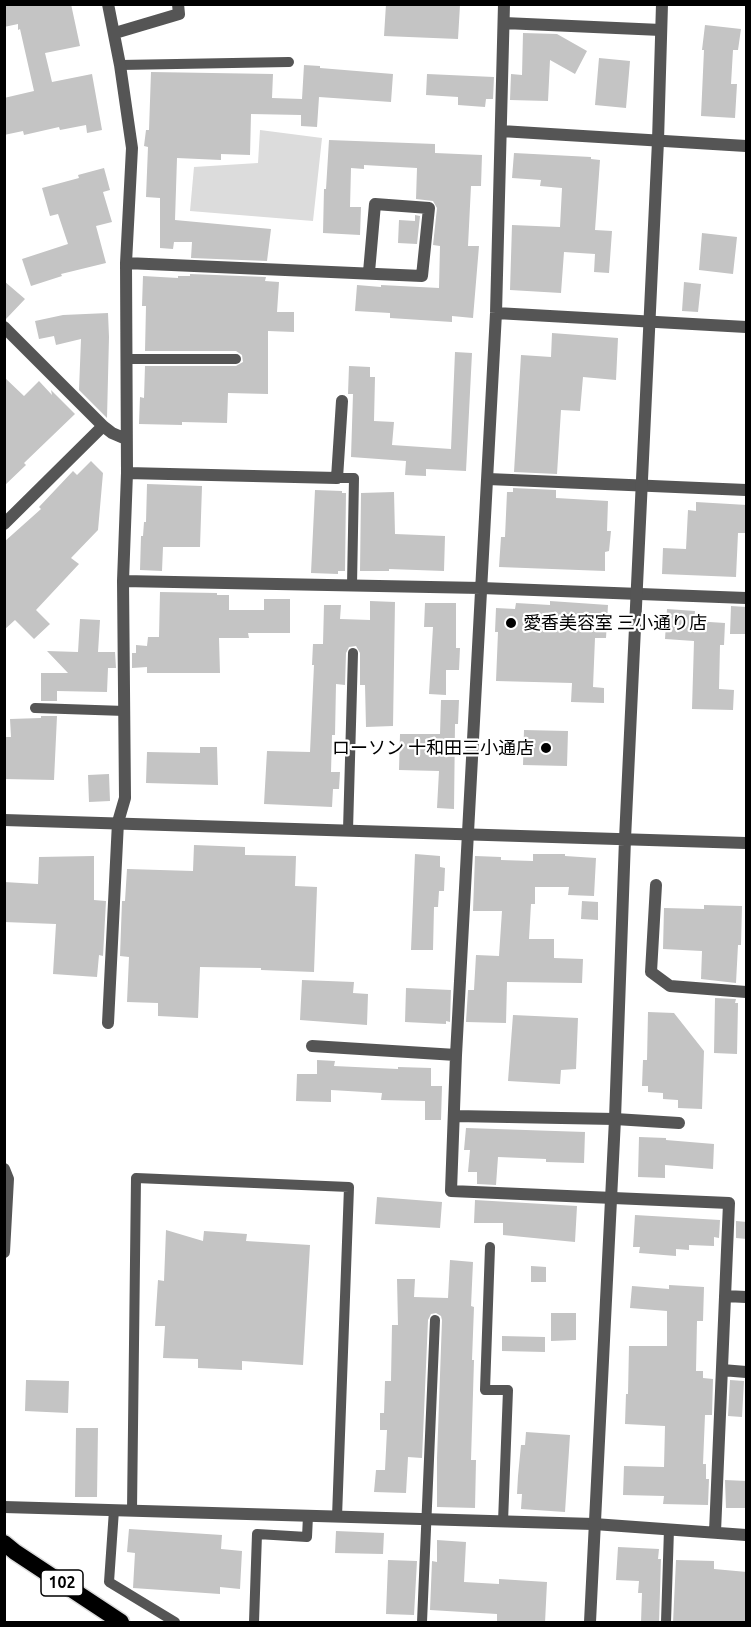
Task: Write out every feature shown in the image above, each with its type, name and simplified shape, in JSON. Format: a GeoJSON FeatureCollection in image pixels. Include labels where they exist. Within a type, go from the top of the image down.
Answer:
{"type":"FeatureCollection","features":[{"type":"Feature","properties":{"kind":"highway","name":"102"},"geometry":{"type":"LineString","coordinates":[[4,1543],[121,1623]]}},
{"type":"Feature","properties":{"kind":"street"},"geometry":{"type":"LineString","coordinates":[[108,4],[115,33],[132,148],[126,263],[127,473],[123,581],[125,798],[118,822],[108,1023]]}},
{"type":"Feature","properties":{"kind":"street"},"geometry":{"type":"LineString","coordinates":[[115,33],[179,14],[178,4]]}},
{"type":"Feature","properties":{"kind":"street"},"geometry":{"type":"LineString","coordinates":[[504,4],[496,313],[470,833],[456,1055],[451,1191],[729,1203],[715,1532]]}},
{"type":"Feature","properties":{"kind":"street"},"geometry":{"type":"LineString","coordinates":[[590,1623],[615,1119],[625,839],[658,141],[662,4]]}},
{"type":"Feature","properties":{"kind":"street"},"geometry":{"type":"LineString","coordinates":[[504,23],[661,30]]}},
{"type":"Feature","properties":{"kind":"street"},"geometry":{"type":"LineString","coordinates":[[501,131],[747,146]]}},
{"type":"Feature","properties":{"kind":"street"},"geometry":{"type":"LineString","coordinates":[[126,263],[422,276],[429,208],[375,204],[369,272]]}},
{"type":"Feature","properties":{"kind":"street"},"geometry":{"type":"LineString","coordinates":[[496,313],[747,327]]}},
{"type":"Feature","properties":{"kind":"street"},"geometry":{"type":"LineString","coordinates":[[4,327],[103,426],[126,439]]}},
{"type":"Feature","properties":{"kind":"street"},"geometry":{"type":"LineString","coordinates":[[127,473],[337,478],[342,401]]}},
{"type":"Feature","properties":{"kind":"street"},"geometry":{"type":"LineString","coordinates":[[4,524],[103,426]]}},
{"type":"Feature","properties":{"kind":"street"},"geometry":{"type":"LineString","coordinates":[[488,479],[747,490]]}},
{"type":"Feature","properties":{"kind":"street"},"geometry":{"type":"LineString","coordinates":[[123,581],[481,588],[747,598]]}},
{"type":"Feature","properties":{"kind":"street"},"geometry":{"type":"LineString","coordinates":[[4,820],[747,843]]}},
{"type":"Feature","properties":{"kind":"street"},"geometry":{"type":"LineString","coordinates":[[656,885],[651,972],[670,986],[747,992]]}},
{"type":"Feature","properties":{"kind":"street"},"geometry":{"type":"LineString","coordinates":[[312,1046],[456,1055]]}},
{"type":"Feature","properties":{"kind":"street"},"geometry":{"type":"LineString","coordinates":[[455,1116],[615,1119],[679,1124]]}},
{"type":"Feature","properties":{"kind":"street"},"geometry":{"type":"LineString","coordinates":[[4,1169],[8,1179],[4,1252]]}},
{"type":"Feature","properties":{"kind":"street"},"geometry":{"type":"LineString","coordinates":[[725,1296],[747,1297]]}},
{"type":"Feature","properties":{"kind":"street"},"geometry":{"type":"LineString","coordinates":[[722,1370],[747,1372]]}},
{"type":"Feature","properties":{"kind":"street"},"geometry":{"type":"LineString","coordinates":[[4,1507],[594,1524],[747,1535]]}},
{"type":"Feature","properties":{"kind":"lane"},"geometry":{"type":"LineString","coordinates":[[120,65],[289,63]]}},
{"type":"Feature","properties":{"kind":"lane"},"geometry":{"type":"LineString","coordinates":[[126,359],[236,359]]}},
{"type":"Feature","properties":{"kind":"lane"},"geometry":{"type":"LineString","coordinates":[[337,478],[354,478],[352,585]]}},
{"type":"Feature","properties":{"kind":"lane"},"geometry":{"type":"LineString","coordinates":[[348,830],[353,653]]}},
{"type":"Feature","properties":{"kind":"lane"},"geometry":{"type":"LineString","coordinates":[[35,708],[125,711]]}},
{"type":"Feature","properties":{"kind":"lane"},"geometry":{"type":"LineString","coordinates":[[132,1510],[136,1178],[349,1187],[337,1517]]}},
{"type":"Feature","properties":{"kind":"lane"},"geometry":{"type":"LineString","coordinates":[[490,1247],[485,1390],[508,1390],[503,1522]]}},
{"type":"Feature","properties":{"kind":"lane"},"geometry":{"type":"LineString","coordinates":[[422,1623],[435,1320]]}},
{"type":"Feature","properties":{"kind":"lane"},"geometry":{"type":"LineString","coordinates":[[114,1510],[109,1582],[175,1623]]}},
{"type":"Feature","properties":{"kind":"lane"},"geometry":{"type":"LineString","coordinates":[[254,1623],[257,1534],[307,1537],[308,1516]]}},
{"type":"Feature","properties":{"kind":"lane"},"geometry":{"type":"LineString","coordinates":[[666,1623],[669,1529]]}},
{"type":"Feature","properties":{"kind":"shaded area"},"geometry":{"type":"Polygon","coordinates":[[[260,130],[322,138],[313,221],[190,211],[194,167],[258,163],[260,130]]]}},
{"type":"Feature","properties":{"kind":"building"},"geometry":{"type":"Polygon","coordinates":[[[4,4],[71,4],[80,46],[45,53],[52,82],[92,74],[102,130],[87,133],[86,125],[60,130],[59,127],[24,135],[23,131],[4,135],[4,98],[34,91],[18,24],[4,27],[4,4]]]}},
{"type":"Feature","properties":{"kind":"building"},"geometry":{"type":"Polygon","coordinates":[[[386,4],[460,5],[458,39],[384,36],[386,4]]]}},
{"type":"Feature","properties":{"kind":"building"},"geometry":{"type":"Polygon","coordinates":[[[705,25],[741,29],[738,50],[733,50],[731,84],[737,84],[735,118],[701,116],[704,50],[702,50],[705,25]]]}},
{"type":"Feature","properties":{"kind":"building"},"geometry":{"type":"Polygon","coordinates":[[[523,33],[557,34],[587,51],[575,74],[550,60],[548,101],[510,100],[511,74],[522,75],[523,33]]]}},
{"type":"Feature","properties":{"kind":"building"},"geometry":{"type":"Polygon","coordinates":[[[599,58],[630,61],[626,108],[595,105],[599,58]]]}},
{"type":"Feature","properties":{"kind":"building"},"geometry":{"type":"Polygon","coordinates":[[[304,65],[393,74],[391,102],[319,97],[317,127],[301,126],[301,115],[251,114],[250,155],[221,154],[221,160],[177,158],[175,220],[271,229],[267,261],[191,258],[192,242],[174,242],[173,249],[160,248],[160,198],[146,197],[148,147],[144,146],[146,130],[149,130],[151,72],[273,74],[272,98],[302,99],[304,65]]]}},
{"type":"Feature","properties":{"kind":"building"},"geometry":{"type":"Polygon","coordinates":[[[427,74],[494,77],[493,99],[486,99],[485,107],[458,105],[458,97],[426,95],[427,74]]]}},
{"type":"Feature","properties":{"kind":"building"},"geometry":{"type":"Polygon","coordinates":[[[329,140],[435,144],[435,153],[482,155],[481,186],[471,186],[468,246],[479,246],[473,318],[452,316],[452,322],[390,318],[390,313],[355,311],[357,285],[439,288],[440,246],[433,245],[437,208],[433,201],[416,199],[417,168],[364,165],[364,169],[351,168],[350,207],[361,207],[360,235],[323,233],[324,189],[326,189],[329,140]]]}},
{"type":"Feature","properties":{"kind":"building"},"geometry":{"type":"Polygon","coordinates":[[[514,153],[591,157],[591,159],[600,160],[595,230],[612,231],[609,273],[594,272],[595,254],[564,252],[561,293],[510,290],[512,225],[560,227],[562,188],[540,186],[541,180],[512,178],[514,153]]]}},
{"type":"Feature","properties":{"kind":"building"},"geometry":{"type":"Polygon","coordinates":[[[104,168],[110,190],[103,192],[112,222],[96,226],[106,263],[61,274],[62,276],[31,286],[22,259],[68,244],[58,214],[50,216],[42,188],[79,178],[78,175],[104,168]]]}},
{"type":"Feature","properties":{"kind":"building"},"geometry":{"type":"Polygon","coordinates":[[[415,215],[420,216],[417,244],[398,243],[399,220],[415,221],[415,215]]]}},
{"type":"Feature","properties":{"kind":"building"},"geometry":{"type":"Polygon","coordinates":[[[702,233],[737,237],[733,274],[699,270],[702,233]]]}},
{"type":"Feature","properties":{"kind":"building"},"geometry":{"type":"Polygon","coordinates":[[[190,274],[266,277],[265,281],[279,282],[277,312],[294,312],[294,332],[268,331],[268,394],[228,393],[227,423],[139,424],[140,397],[144,398],[145,366],[236,366],[243,362],[242,355],[236,351],[145,351],[146,306],[142,306],[143,276],[178,278],[178,276],[190,276],[190,274]]]}},
{"type":"Feature","properties":{"kind":"building"},"geometry":{"type":"Polygon","coordinates":[[[4,281],[25,299],[6,319],[4,319],[4,281]]]}},
{"type":"Feature","properties":{"kind":"building"},"geometry":{"type":"Polygon","coordinates":[[[684,282],[701,284],[698,312],[682,311],[684,282]]]}},
{"type":"Feature","properties":{"kind":"building"},"geometry":{"type":"Polygon","coordinates":[[[108,313],[107,418],[79,390],[81,339],[56,345],[54,336],[39,339],[35,321],[63,315],[108,313]]]}},
{"type":"Feature","properties":{"kind":"building"},"geometry":{"type":"Polygon","coordinates":[[[552,333],[618,338],[616,380],[583,377],[580,411],[561,410],[557,474],[514,472],[521,355],[551,357],[552,333]]]}},
{"type":"Feature","properties":{"kind":"building"},"geometry":{"type":"Polygon","coordinates":[[[455,352],[472,353],[466,471],[426,469],[426,476],[405,475],[406,461],[351,457],[353,394],[348,394],[349,366],[370,367],[370,377],[375,377],[374,421],[394,422],[392,445],[451,449],[455,352]]]}},
{"type":"Feature","properties":{"kind":"building"},"geometry":{"type":"Polygon","coordinates":[[[4,377],[24,396],[39,381],[75,414],[24,463],[26,465],[4,486],[4,377]]]}},
{"type":"Feature","properties":{"kind":"building"},"geometry":{"type":"Polygon","coordinates":[[[91,461],[103,473],[98,530],[71,558],[79,564],[36,610],[50,624],[34,639],[15,620],[4,630],[4,542],[41,509],[39,507],[73,471],[77,475],[91,461]]]}},
{"type":"Feature","properties":{"kind":"building"},"geometry":{"type":"Polygon","coordinates":[[[147,484],[202,486],[200,547],[163,547],[162,571],[140,570],[141,536],[143,536],[144,522],[146,522],[147,484]]]}},
{"type":"Feature","properties":{"kind":"building"},"geometry":{"type":"Polygon","coordinates":[[[513,488],[556,490],[556,498],[608,501],[607,531],[611,531],[609,551],[605,552],[605,571],[499,567],[501,537],[505,537],[507,492],[513,492],[513,488]]]}},
{"type":"Feature","properties":{"kind":"building"},"geometry":{"type":"Polygon","coordinates":[[[315,490],[346,493],[345,571],[338,571],[338,574],[311,573],[315,490]]]}},
{"type":"Feature","properties":{"kind":"building"},"geometry":{"type":"Polygon","coordinates":[[[394,492],[395,534],[445,536],[444,571],[389,569],[389,571],[360,571],[361,493],[394,492]]]}},
{"type":"Feature","properties":{"kind":"building"},"geometry":{"type":"Polygon","coordinates":[[[696,502],[747,505],[747,533],[738,533],[736,577],[662,574],[663,548],[686,549],[688,510],[696,511],[696,502]]]}},
{"type":"Feature","properties":{"kind":"building"},"geometry":{"type":"Polygon","coordinates":[[[160,592],[229,595],[229,610],[264,610],[264,599],[290,599],[290,633],[248,633],[249,638],[219,638],[220,673],[147,673],[147,667],[132,668],[132,653],[136,653],[136,645],[147,646],[148,637],[159,637],[160,592]]]}},
{"type":"Feature","properties":{"kind":"building"},"geometry":{"type":"Polygon","coordinates":[[[370,601],[395,602],[393,726],[366,727],[365,685],[360,685],[360,653],[356,646],[349,647],[346,653],[345,685],[336,684],[335,735],[332,735],[331,772],[340,772],[339,789],[333,789],[332,807],[264,804],[267,751],[310,752],[313,644],[323,644],[324,605],[341,605],[340,619],[370,620],[370,601]]]}},
{"type":"Feature","properties":{"kind":"building"},"geometry":{"type":"Polygon","coordinates":[[[550,601],[608,605],[606,638],[595,638],[593,687],[604,688],[604,703],[571,702],[572,683],[496,681],[498,632],[495,632],[496,608],[515,609],[516,603],[550,605],[550,601]]]}},
{"type":"Feature","properties":{"kind":"building"},"geometry":{"type":"Polygon","coordinates":[[[425,603],[456,603],[456,648],[460,648],[459,670],[446,670],[446,695],[429,694],[433,627],[424,627],[425,603]]]}},
{"type":"Feature","properties":{"kind":"building"},"geometry":{"type":"Polygon","coordinates":[[[731,606],[747,607],[747,634],[730,634],[731,606]]]}},
{"type":"Feature","properties":{"kind":"building"},"geometry":{"type":"Polygon","coordinates":[[[667,609],[695,611],[694,621],[725,623],[724,645],[720,645],[719,689],[734,690],[733,710],[692,709],[694,641],[665,639],[667,609]]]}},
{"type":"Feature","properties":{"kind":"building"},"geometry":{"type":"Polygon","coordinates":[[[80,619],[100,620],[98,652],[115,652],[116,668],[108,668],[107,692],[57,691],[57,701],[41,701],[41,673],[68,673],[47,651],[78,652],[80,619]]]}},
{"type":"Feature","properties":{"kind":"building"},"geometry":{"type":"Polygon","coordinates":[[[441,700],[459,700],[458,724],[455,724],[454,809],[437,808],[439,771],[399,770],[400,734],[440,734],[441,700]]]}},
{"type":"Feature","properties":{"kind":"building"},"geometry":{"type":"Polygon","coordinates":[[[41,716],[57,716],[54,780],[4,779],[4,737],[11,737],[10,719],[41,718],[41,716]]]}},
{"type":"Feature","properties":{"kind":"building","name":"ローソン 十和田三小通店"},"geometry":{"type":"Polygon","coordinates":[[[524,730],[568,731],[567,766],[523,765],[524,730]]]}},
{"type":"Feature","properties":{"kind":"building"},"geometry":{"type":"Polygon","coordinates":[[[200,747],[217,747],[218,785],[146,783],[147,752],[200,753],[200,747]]]}},
{"type":"Feature","properties":{"kind":"building"},"geometry":{"type":"Polygon","coordinates":[[[109,774],[110,801],[89,802],[88,775],[109,774]]]}},
{"type":"Feature","properties":{"kind":"building"},"geometry":{"type":"Polygon","coordinates":[[[194,845],[245,847],[245,855],[296,856],[295,886],[317,887],[314,972],[200,967],[198,1018],[158,1016],[158,1003],[127,1002],[129,957],[120,956],[122,901],[125,901],[127,869],[193,871],[194,845]]]}},
{"type":"Feature","properties":{"kind":"building"},"geometry":{"type":"Polygon","coordinates":[[[415,854],[440,856],[440,867],[445,868],[444,891],[439,891],[438,907],[434,907],[433,950],[411,950],[415,854]]]}},
{"type":"Feature","properties":{"kind":"building"},"geometry":{"type":"Polygon","coordinates":[[[533,854],[565,854],[565,856],[596,858],[594,896],[568,895],[569,887],[535,887],[535,904],[531,904],[529,939],[554,939],[554,958],[583,959],[582,983],[507,982],[506,1023],[466,1022],[468,990],[474,990],[476,955],[499,956],[502,911],[473,911],[475,856],[533,861],[533,854]]]}},
{"type":"Feature","properties":{"kind":"building"},"geometry":{"type":"Polygon","coordinates":[[[94,856],[94,900],[106,901],[103,956],[99,955],[97,977],[53,974],[56,924],[4,922],[4,882],[38,884],[39,857],[94,856]]]}},
{"type":"Feature","properties":{"kind":"building"},"geometry":{"type":"Polygon","coordinates":[[[582,901],[598,902],[598,920],[581,919],[582,901]]]}},
{"type":"Feature","properties":{"kind":"building"},"geometry":{"type":"Polygon","coordinates":[[[704,905],[742,906],[741,945],[738,945],[736,983],[701,979],[702,951],[663,949],[664,908],[704,909],[704,905]]]}},
{"type":"Feature","properties":{"kind":"building"},"geometry":{"type":"Polygon","coordinates":[[[302,980],[354,982],[353,993],[368,994],[367,1025],[300,1020],[302,980]]]}},
{"type":"Feature","properties":{"kind":"building"},"geometry":{"type":"Polygon","coordinates":[[[406,988],[451,990],[450,1022],[446,1021],[446,1024],[405,1022],[406,988]]]}},
{"type":"Feature","properties":{"kind":"building"},"geometry":{"type":"Polygon","coordinates":[[[715,998],[736,999],[735,1003],[738,1003],[737,1054],[714,1053],[715,998]]]}},
{"type":"Feature","properties":{"kind":"building"},"geometry":{"type":"Polygon","coordinates":[[[648,1012],[674,1013],[704,1051],[702,1109],[678,1108],[678,1100],[663,1099],[663,1093],[648,1092],[648,1086],[642,1086],[643,1060],[647,1060],[648,1012]]]}},
{"type":"Feature","properties":{"kind":"building"},"geometry":{"type":"Polygon","coordinates":[[[513,1015],[578,1018],[576,1069],[561,1070],[560,1084],[508,1081],[513,1015]]]}},
{"type":"Feature","properties":{"kind":"building"},"geometry":{"type":"Polygon","coordinates":[[[317,1060],[335,1061],[334,1066],[431,1068],[431,1086],[442,1086],[441,1120],[425,1120],[425,1101],[381,1100],[382,1093],[331,1090],[331,1102],[296,1101],[297,1074],[317,1074],[317,1060]]]}},
{"type":"Feature","properties":{"kind":"building"},"geometry":{"type":"Polygon","coordinates":[[[466,1128],[585,1132],[584,1163],[498,1157],[496,1185],[477,1184],[477,1172],[468,1172],[470,1150],[464,1150],[466,1128]]]}},
{"type":"Feature","properties":{"kind":"building"},"geometry":{"type":"Polygon","coordinates":[[[639,1137],[714,1144],[713,1169],[665,1165],[665,1178],[638,1177],[639,1137]]]}},
{"type":"Feature","properties":{"kind":"building"},"geometry":{"type":"Polygon","coordinates":[[[377,1197],[442,1202],[440,1228],[375,1224],[377,1197]]]}},
{"type":"Feature","properties":{"kind":"building"},"geometry":{"type":"Polygon","coordinates":[[[475,1200],[577,1206],[575,1242],[503,1235],[503,1223],[474,1223],[475,1200]]]}},
{"type":"Feature","properties":{"kind":"building"},"geometry":{"type":"Polygon","coordinates":[[[635,1215],[720,1220],[719,1238],[714,1237],[714,1246],[689,1245],[689,1250],[676,1249],[676,1256],[639,1253],[640,1247],[633,1247],[635,1215]]]}},
{"type":"Feature","properties":{"kind":"building"},"geometry":{"type":"Polygon","coordinates":[[[736,1221],[747,1222],[747,1239],[736,1238],[736,1221]]]}},
{"type":"Feature","properties":{"kind":"building"},"geometry":{"type":"Polygon","coordinates":[[[166,1230],[203,1241],[204,1231],[247,1234],[246,1241],[310,1245],[303,1365],[242,1361],[242,1370],[198,1368],[198,1359],[163,1358],[165,1326],[155,1326],[158,1280],[164,1281],[166,1230]]]}},
{"type":"Feature","properties":{"kind":"building"},"geometry":{"type":"Polygon","coordinates":[[[450,1260],[473,1262],[471,1306],[474,1307],[472,1360],[474,1360],[471,1460],[476,1460],[475,1508],[437,1507],[442,1320],[441,1316],[436,1313],[431,1314],[428,1320],[422,1458],[408,1457],[406,1493],[374,1492],[376,1470],[385,1470],[387,1430],[380,1430],[380,1413],[384,1413],[385,1381],[391,1381],[392,1325],[398,1325],[397,1279],[415,1279],[414,1297],[448,1298],[450,1260]]]}},
{"type":"Feature","properties":{"kind":"building"},"geometry":{"type":"Polygon","coordinates":[[[531,1266],[546,1267],[546,1282],[531,1282],[531,1266]]]}},
{"type":"Feature","properties":{"kind":"building"},"geometry":{"type":"Polygon","coordinates":[[[669,1285],[704,1287],[703,1321],[697,1321],[696,1371],[703,1371],[703,1378],[713,1379],[712,1415],[705,1415],[703,1464],[706,1464],[706,1479],[709,1479],[708,1505],[663,1504],[664,1496],[623,1495],[624,1466],[664,1467],[665,1426],[625,1424],[629,1346],[667,1346],[667,1311],[630,1308],[632,1286],[669,1289],[669,1285]]]}},
{"type":"Feature","properties":{"kind":"building"},"geometry":{"type":"Polygon","coordinates":[[[551,1313],[576,1313],[576,1340],[551,1341],[551,1313]]]}},
{"type":"Feature","properties":{"kind":"building"},"geometry":{"type":"Polygon","coordinates":[[[502,1336],[545,1337],[545,1352],[502,1351],[502,1336]]]}},
{"type":"Feature","properties":{"kind":"building"},"geometry":{"type":"Polygon","coordinates":[[[26,1380],[69,1381],[68,1413],[25,1411],[26,1380]]]}},
{"type":"Feature","properties":{"kind":"building"},"geometry":{"type":"Polygon","coordinates":[[[730,1380],[744,1381],[742,1417],[728,1416],[730,1380]]]}},
{"type":"Feature","properties":{"kind":"building"},"geometry":{"type":"Polygon","coordinates":[[[76,1428],[98,1428],[97,1497],[75,1497],[76,1428]]]}},
{"type":"Feature","properties":{"kind":"building"},"geometry":{"type":"Polygon","coordinates":[[[526,1432],[570,1435],[565,1512],[521,1509],[522,1494],[517,1494],[518,1476],[521,1445],[525,1445],[526,1432]]]}},
{"type":"Feature","properties":{"kind":"building"},"geometry":{"type":"Polygon","coordinates":[[[725,1480],[747,1481],[747,1508],[726,1508],[725,1480]]]}},
{"type":"Feature","properties":{"kind":"building"},"geometry":{"type":"Polygon","coordinates":[[[129,1529],[222,1535],[221,1549],[242,1551],[240,1589],[220,1587],[220,1594],[133,1588],[135,1553],[127,1552],[129,1529]]]}},
{"type":"Feature","properties":{"kind":"building"},"geometry":{"type":"Polygon","coordinates":[[[336,1531],[384,1533],[383,1554],[335,1553],[336,1531]]]}},
{"type":"Feature","properties":{"kind":"building"},"geometry":{"type":"Polygon","coordinates":[[[437,1540],[466,1542],[464,1582],[499,1584],[499,1579],[547,1582],[545,1623],[497,1623],[497,1614],[430,1610],[432,1561],[437,1562],[437,1540]]]}},
{"type":"Feature","properties":{"kind":"building"},"geometry":{"type":"Polygon","coordinates":[[[618,1547],[659,1549],[658,1559],[661,1559],[659,1623],[641,1623],[642,1593],[638,1593],[639,1581],[616,1580],[618,1547]]]}},
{"type":"Feature","properties":{"kind":"building"},"geometry":{"type":"Polygon","coordinates":[[[388,1560],[417,1561],[414,1615],[386,1614],[388,1560]]]}},
{"type":"Feature","properties":{"kind":"building"},"geometry":{"type":"Polygon","coordinates":[[[676,1560],[714,1561],[714,1569],[747,1572],[747,1623],[673,1623],[676,1560]]]}},
{"type":"Feature","properties":{"kind":"place","name":"愛香美容室 三小通り店"},"geometry":{"type":"Point","coordinates":[511,623]}},
{"type":"Feature","properties":{"kind":"place","name":"ローソン 十和田三小通店"},"geometry":{"type":"Point","coordinates":[546,748]}}]}
